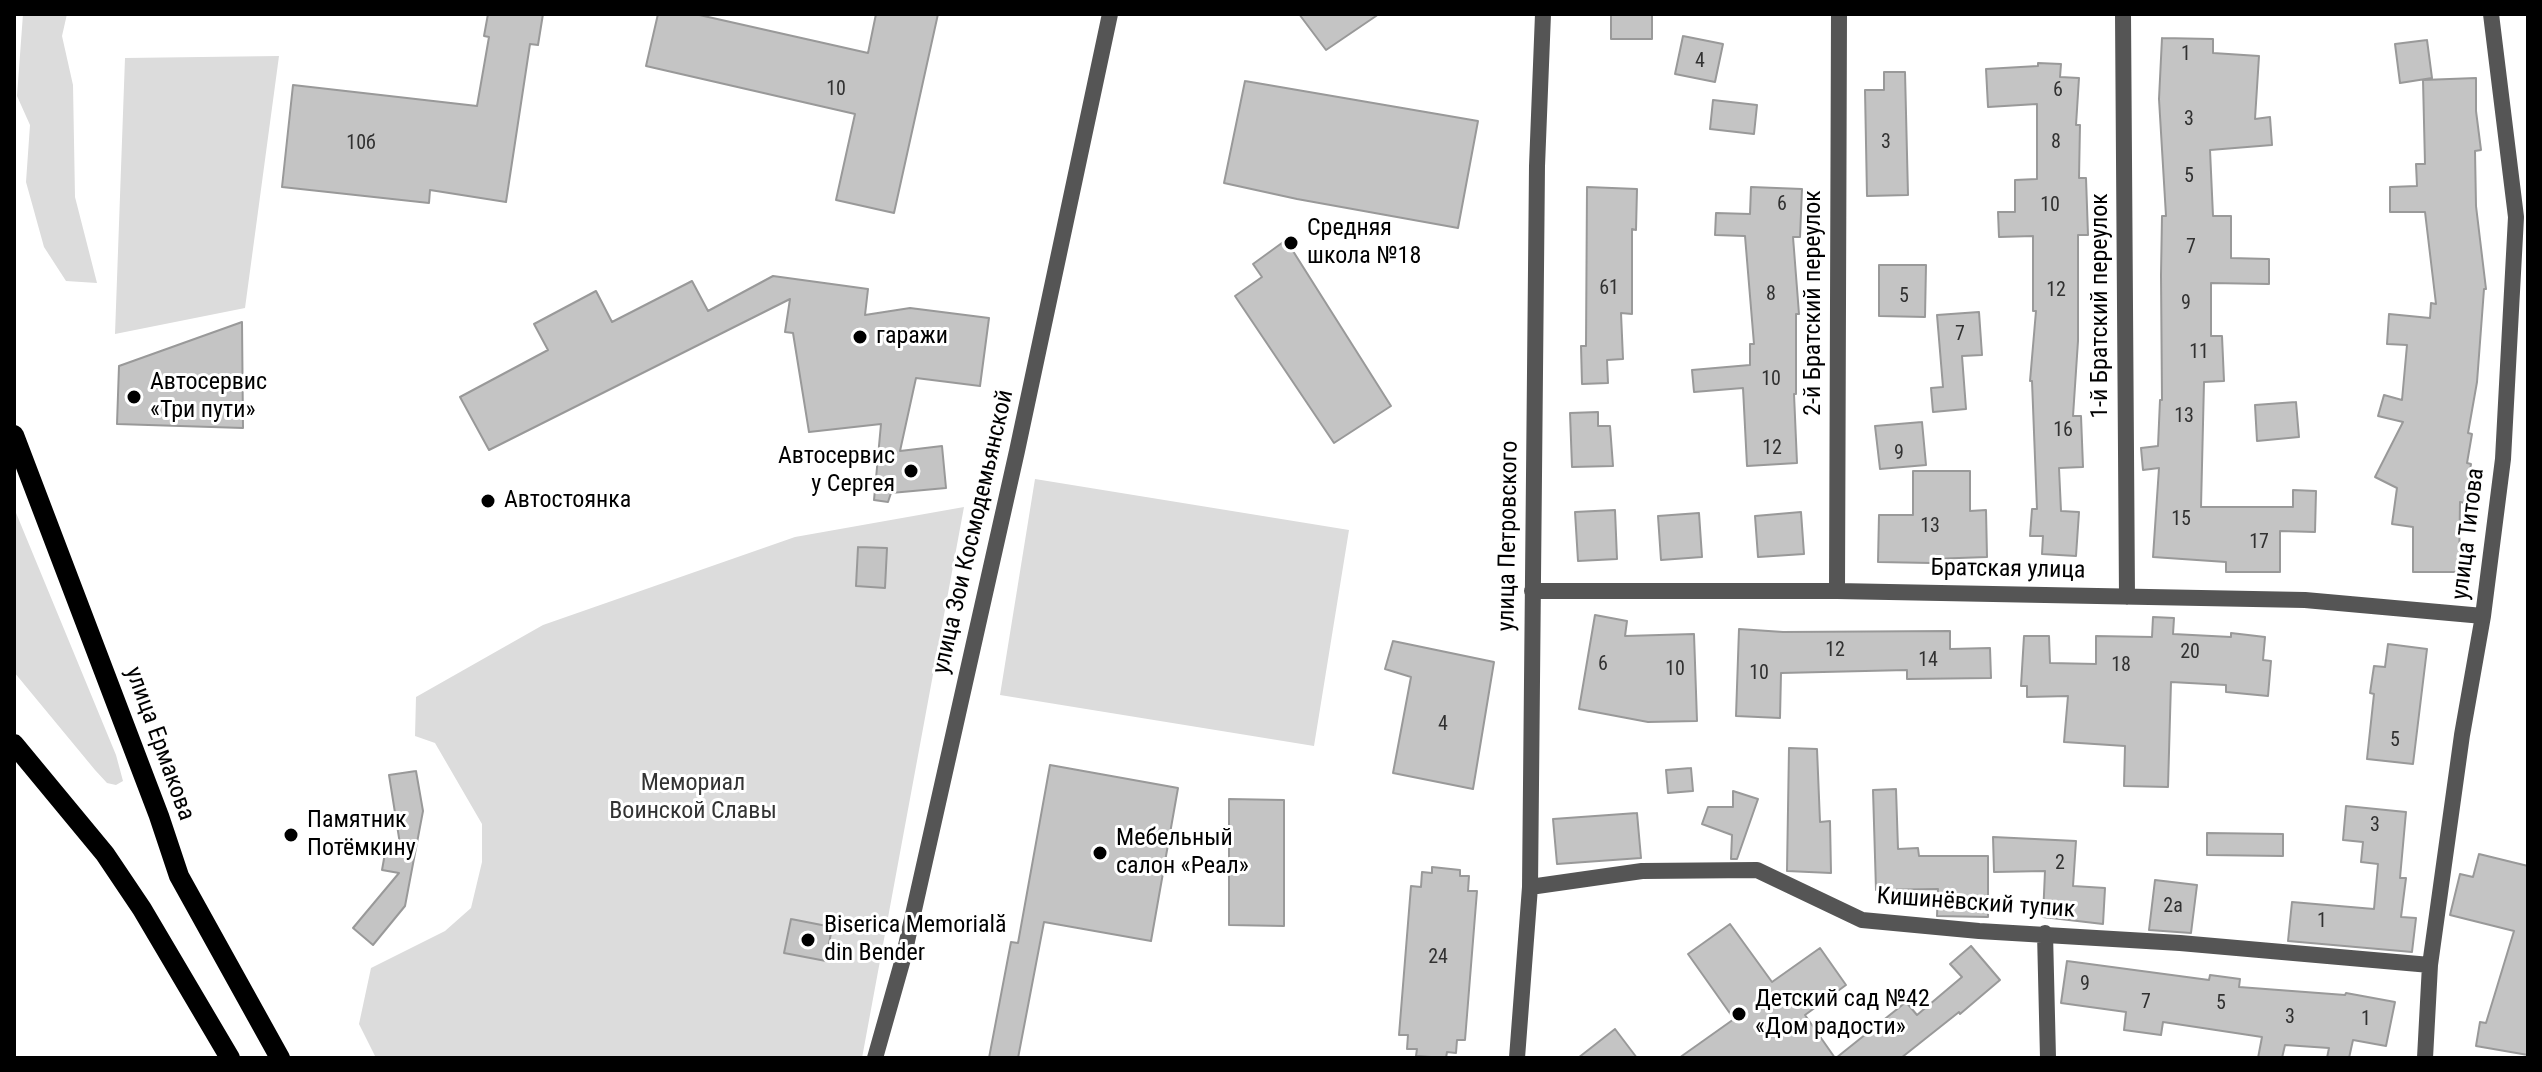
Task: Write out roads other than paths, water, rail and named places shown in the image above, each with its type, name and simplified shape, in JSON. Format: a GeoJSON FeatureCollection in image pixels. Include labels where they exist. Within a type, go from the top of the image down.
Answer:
{"type":"FeatureCollection","features":[{"type":"Feature","properties":{"kind":"main road","name":"улица Ермакова"},"geometry":{"type":"LineString","coordinates":[[14,435],[179,876],[280,1058]]}},
{"type":"Feature","properties":{"kind":"main road"},"geometry":{"type":"LineString","coordinates":[[14,744],[105,854],[142,909],[230,1058]]}},
{"type":"Feature","properties":{"kind":"street","name":"улица Зои Космодемьянской"},"geometry":{"type":"LineString","coordinates":[[875,1058],[903,959],[1011,482],[1110,14]]}},
{"type":"Feature","properties":{"kind":"street","name":"улица Петровского"},"geometry":{"type":"LineString","coordinates":[[1517,1058],[1530,887],[1537,166],[1543,14]]}},
{"type":"Feature","properties":{"kind":"street","name":"2-й Братский переулок"},"geometry":{"type":"LineString","coordinates":[[1837,591],[1839,14]]}},
{"type":"Feature","properties":{"kind":"street","name":"1-й Братский переулок"},"geometry":{"type":"LineString","coordinates":[[2123,14],[2127,597]]}},
{"type":"Feature","properties":{"kind":"street","name":"улица Титова"},"geometry":{"type":"LineString","coordinates":[[2425,1058],[2430,965],[2462,735],[2483,616],[2503,459],[2516,217],[2491,14]]}},
{"type":"Feature","properties":{"kind":"street","name":"Братская улица"},"geometry":{"type":"LineString","coordinates":[[1532,591],[1837,591],[2305,600],[2483,616]]}},
{"type":"Feature","properties":{"kind":"street","name":"Кишинёвский тупик"},"geometry":{"type":"LineString","coordinates":[[1530,887],[1642,871],[1757,870],[1862,920],[2430,965]]}},
{"type":"Feature","properties":{"kind":"street"},"geometry":{"type":"LineString","coordinates":[[2045,933],[2048,1058]]}},
{"type":"Feature","properties":{"kind":"place","name":"Средняя школа №18"},"geometry":{"type":"Point","coordinates":[1291,243]}},
{"type":"Feature","properties":{"kind":"place","name":"гаражи"},"geometry":{"type":"Point","coordinates":[860,337]}},
{"type":"Feature","properties":{"kind":"place","name":"Автосервис «Три пути»"},"geometry":{"type":"Point","coordinates":[134,397]}},
{"type":"Feature","properties":{"kind":"place","name":"Автосервис у Сергея"},"geometry":{"type":"Point","coordinates":[911,471]}},
{"type":"Feature","properties":{"kind":"place","name":"Автостоянка"},"geometry":{"type":"Point","coordinates":[488,501]}},
{"type":"Feature","properties":{"kind":"place","name":"Памятник Потёмкину"},"geometry":{"type":"Point","coordinates":[291,835]}},
{"type":"Feature","properties":{"kind":"place","name":"Мебельный салон «Реал»"},"geometry":{"type":"Point","coordinates":[1100,853]}},
{"type":"Feature","properties":{"kind":"place","name":"Biserica Memorială din Bender"},"geometry":{"type":"Point","coordinates":[808,940]}},
{"type":"Feature","properties":{"kind":"place","name":"Детский сад №42 «Дом радости»"},"geometry":{"type":"Point","coordinates":[1739,1014]}},
{"type":"Feature","properties":{"kind":"park label","name":"Мемориал Воинской Славы"},"geometry":{"type":"Point","coordinates":[693,798]}}]}
